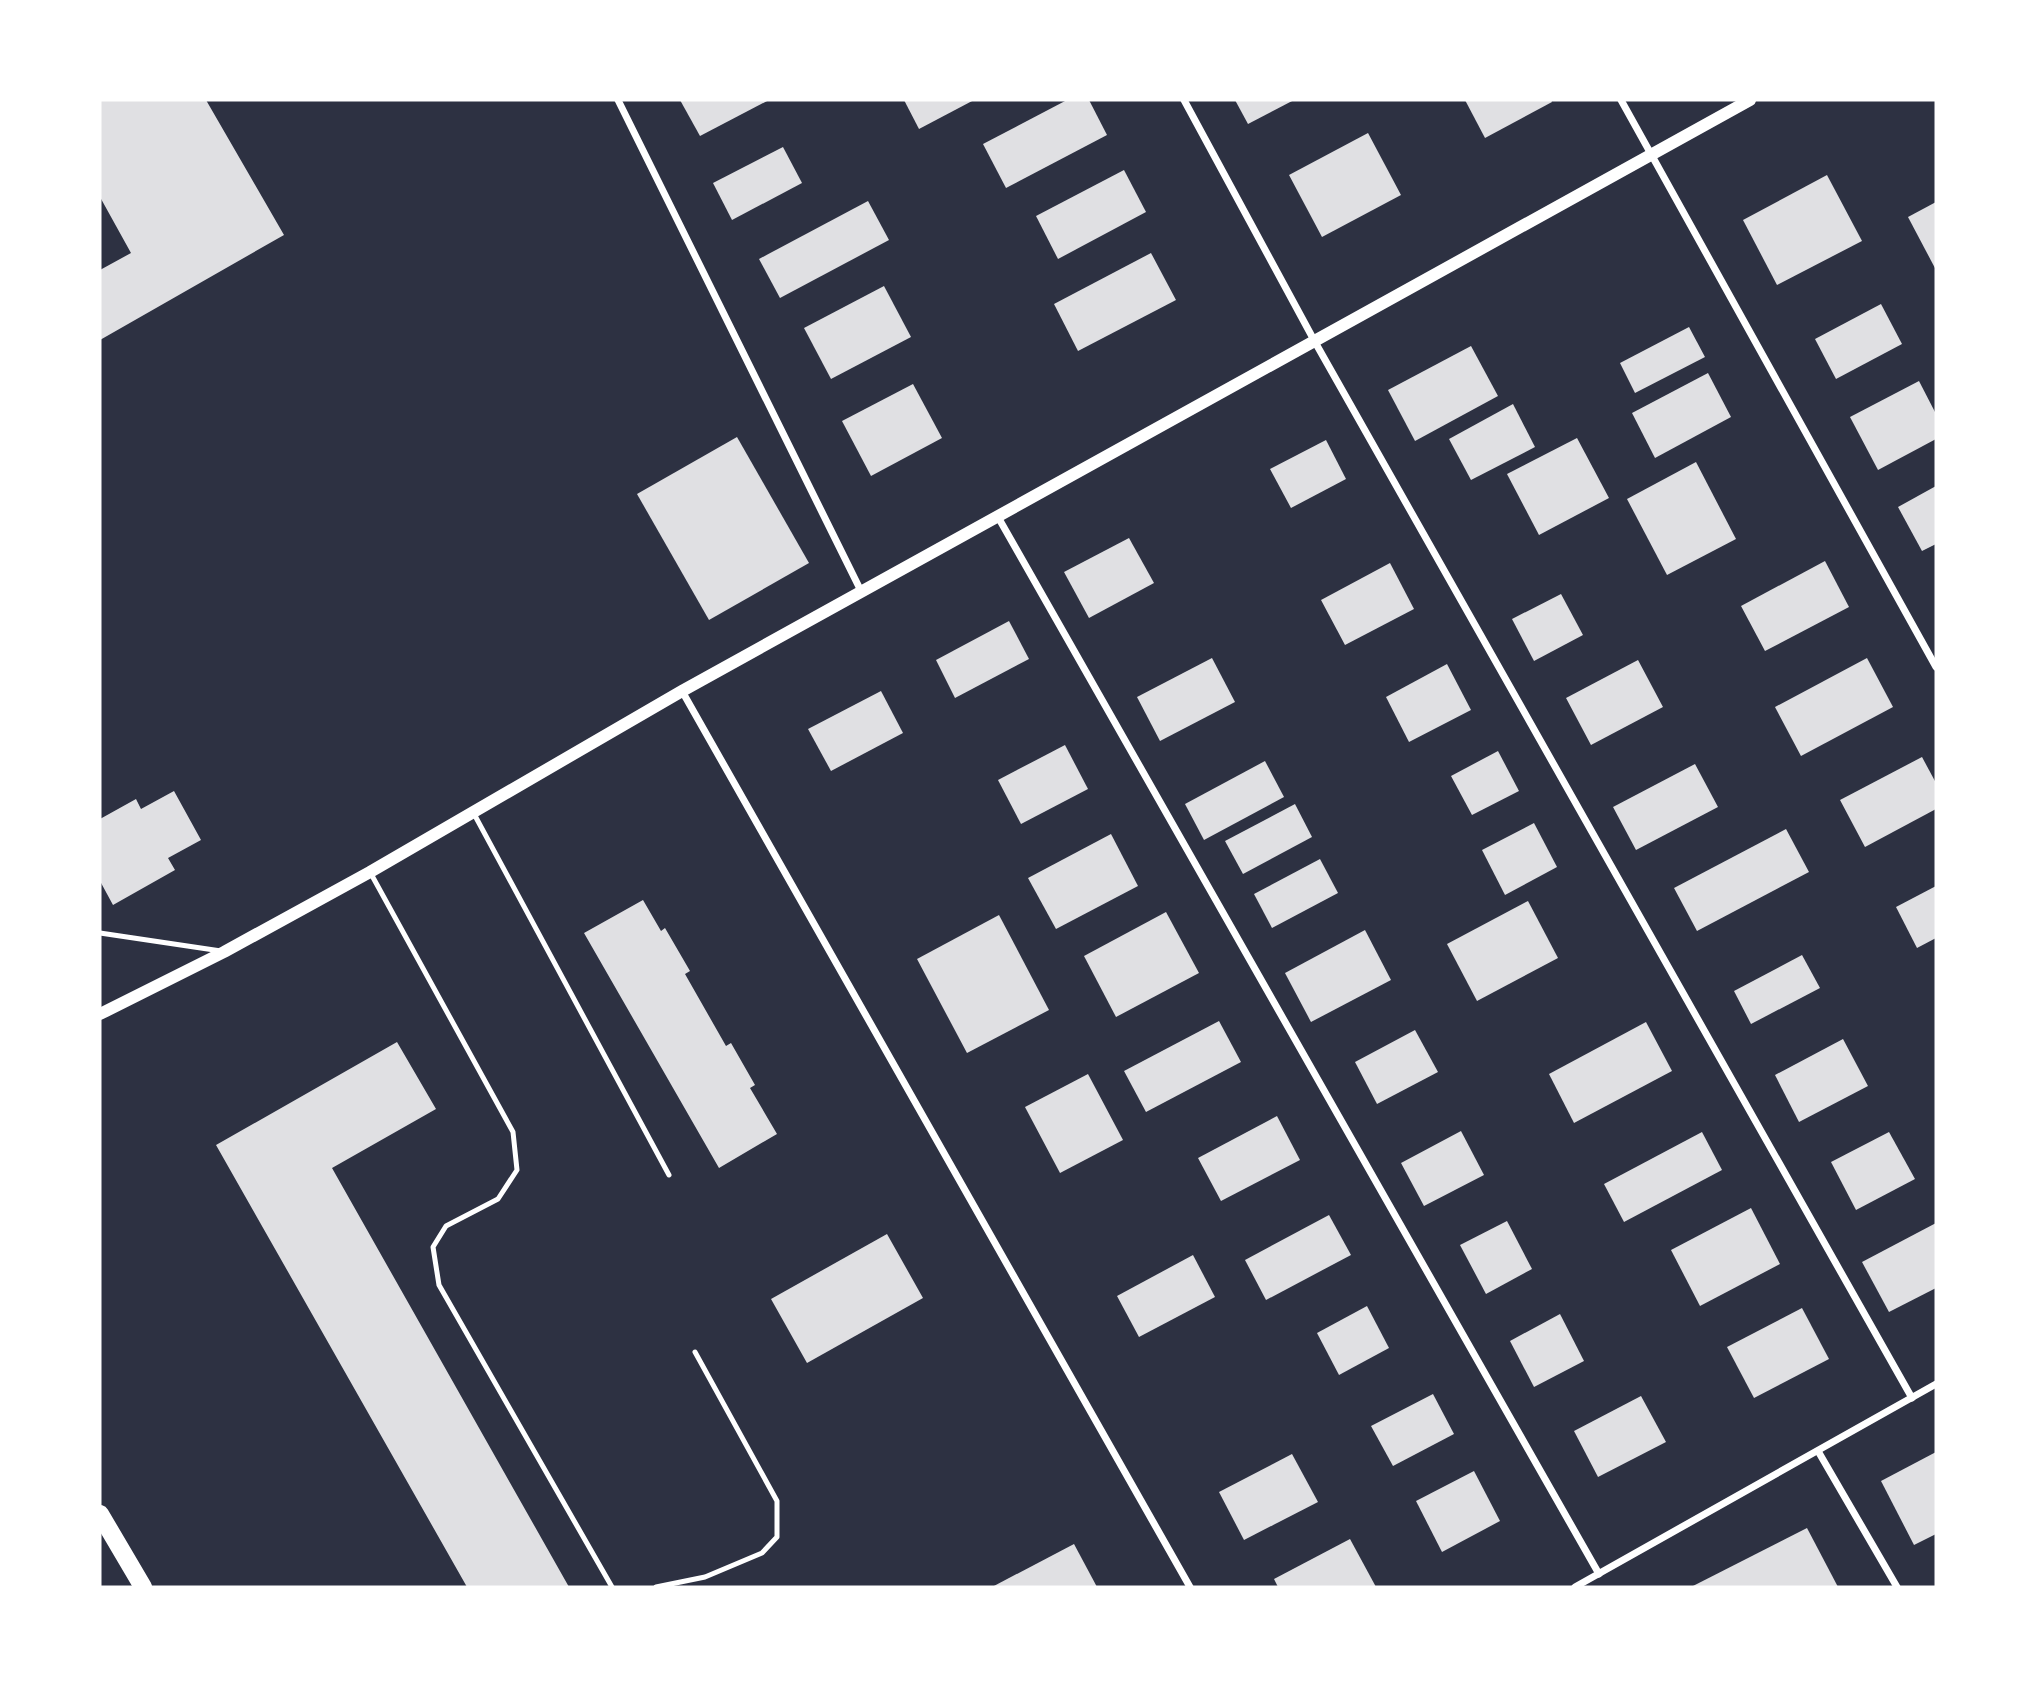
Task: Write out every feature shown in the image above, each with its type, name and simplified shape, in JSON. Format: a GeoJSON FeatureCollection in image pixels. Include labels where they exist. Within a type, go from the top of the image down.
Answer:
{"type":"FeatureCollection","features":[{"type":"Feature","properties":{"kind":"main road"},"geometry":{"type":"LineString","coordinates":[[100,1514],[143,1587]]}},
{"type":"Feature","properties":{"kind":"street"},"geometry":{"type":"LineString","coordinates":[[618,100],[862,593]]}},
{"type":"Feature","properties":{"kind":"street"},"geometry":{"type":"LineString","coordinates":[[1184,100],[1315,342],[1912,1398]]}},
{"type":"Feature","properties":{"kind":"street"},"geometry":{"type":"LineString","coordinates":[[1621,100],[1936,667]]}},
{"type":"Feature","properties":{"kind":"street"},"geometry":{"type":"LineString","coordinates":[[100,1014],[224,952],[370,872],[682,691],[1750,100]]}},
{"type":"Feature","properties":{"kind":"street"},"geometry":{"type":"LineString","coordinates":[[998,517],[1599,1574]]}},
{"type":"Feature","properties":{"kind":"street"},"geometry":{"type":"LineString","coordinates":[[682,691],[1190,1587]]}},
{"type":"Feature","properties":{"kind":"street"},"geometry":{"type":"LineString","coordinates":[[1575,1587],[1936,1384]]}},
{"type":"Feature","properties":{"kind":"street"},"geometry":{"type":"LineString","coordinates":[[1818,1451],[1897,1587]]}},
{"type":"Feature","properties":{"kind":"lane"},"geometry":{"type":"LineString","coordinates":[[473,812],[669,1175]]}},
{"type":"Feature","properties":{"kind":"lane"},"geometry":{"type":"LineString","coordinates":[[370,872],[513,1132],[517,1170],[498,1199],[446,1226],[433,1247],[439,1285],[612,1587]]}},
{"type":"Feature","properties":{"kind":"lane"},"geometry":{"type":"LineString","coordinates":[[100,933],[224,952]]}},
{"type":"Feature","properties":{"kind":"lane"},"geometry":{"type":"LineString","coordinates":[[656,1587],[705,1577],[762,1553],[776,1537],[777,1502],[695,1352]]}},
{"type":"Feature","properties":{"kind":"building"},"geometry":{"type":"Polygon","coordinates":[[[100,100],[206,100],[284,235],[100,340],[100,270],[131,253],[100,197],[100,100]]]}},
{"type":"Feature","properties":{"kind":"building"},"geometry":{"type":"Polygon","coordinates":[[[680,100],[769,100],[700,136],[680,100]]]}},
{"type":"Feature","properties":{"kind":"building"},"geometry":{"type":"Polygon","coordinates":[[[904,100],[974,100],[919,129],[904,100]]]}},
{"type":"Feature","properties":{"kind":"building"},"geometry":{"type":"Polygon","coordinates":[[[1067,100],[1089,100],[1107,135],[1006,188],[983,144],[1067,100]]]}},
{"type":"Feature","properties":{"kind":"building"},"geometry":{"type":"Polygon","coordinates":[[[1235,100],[1294,100],[1248,124],[1235,100]]]}},
{"type":"Feature","properties":{"kind":"building"},"geometry":{"type":"Polygon","coordinates":[[[1465,100],[1551,100],[1552,102],[1485,138],[1465,100]]]}},
{"type":"Feature","properties":{"kind":"building"},"geometry":{"type":"Polygon","coordinates":[[[1368,133],[1401,195],[1322,237],[1289,175],[1368,133]]]}},
{"type":"Feature","properties":{"kind":"building"},"geometry":{"type":"Polygon","coordinates":[[[783,147],[802,183],[732,220],[713,183],[783,147]]]}},
{"type":"Feature","properties":{"kind":"building"},"geometry":{"type":"Polygon","coordinates":[[[1124,170],[1146,212],[1058,259],[1036,216],[1124,170]]]}},
{"type":"Feature","properties":{"kind":"building"},"geometry":{"type":"Polygon","coordinates":[[[1827,175],[1862,241],[1777,285],[1743,220],[1827,175]]]}},
{"type":"Feature","properties":{"kind":"building"},"geometry":{"type":"Polygon","coordinates":[[[868,201],[889,240],[780,298],[759,259],[868,201]]]}},
{"type":"Feature","properties":{"kind":"building"},"geometry":{"type":"Polygon","coordinates":[[[1936,202],[1936,270],[1908,217],[1936,202]]]}},
{"type":"Feature","properties":{"kind":"building"},"geometry":{"type":"Polygon","coordinates":[[[1151,253],[1176,300],[1078,351],[1054,304],[1151,253]]]}},
{"type":"Feature","properties":{"kind":"building"},"geometry":{"type":"Polygon","coordinates":[[[884,286],[911,337],[831,379],[804,328],[884,286]]]}},
{"type":"Feature","properties":{"kind":"building"},"geometry":{"type":"Polygon","coordinates":[[[1881,304],[1902,344],[1836,379],[1815,339],[1881,304]]]}},
{"type":"Feature","properties":{"kind":"building"},"geometry":{"type":"Polygon","coordinates":[[[1689,327],[1705,357],[1635,393],[1620,363],[1689,327]]]}},
{"type":"Feature","properties":{"kind":"building"},"geometry":{"type":"Polygon","coordinates":[[[1471,346],[1498,396],[1415,441],[1388,390],[1471,346]]]}},
{"type":"Feature","properties":{"kind":"building"},"geometry":{"type":"Polygon","coordinates":[[[1708,373],[1731,417],[1655,458],[1632,413],[1708,373]]]}},
{"type":"Feature","properties":{"kind":"building"},"geometry":{"type":"Polygon","coordinates":[[[1919,381],[1936,414],[1936,439],[1878,470],[1850,417],[1919,381]]]}},
{"type":"Feature","properties":{"kind":"building"},"geometry":{"type":"Polygon","coordinates":[[[913,384],[942,438],[871,476],[842,421],[913,384]]]}},
{"type":"Feature","properties":{"kind":"building"},"geometry":{"type":"Polygon","coordinates":[[[1513,404],[1535,447],[1471,480],[1449,439],[1513,404]]]}},
{"type":"Feature","properties":{"kind":"building"},"geometry":{"type":"Polygon","coordinates":[[[737,437],[809,563],[709,620],[637,494],[737,437]]]}},
{"type":"Feature","properties":{"kind":"building"},"geometry":{"type":"Polygon","coordinates":[[[1577,438],[1609,498],[1539,535],[1507,474],[1577,438]]]}},
{"type":"Feature","properties":{"kind":"building"},"geometry":{"type":"Polygon","coordinates":[[[1326,440],[1346,479],[1291,508],[1270,469],[1326,440]]]}},
{"type":"Feature","properties":{"kind":"building"},"geometry":{"type":"Polygon","coordinates":[[[1696,462],[1736,539],[1667,575],[1627,499],[1696,462]]]}},
{"type":"Feature","properties":{"kind":"building"},"geometry":{"type":"Polygon","coordinates":[[[1936,486],[1936,544],[1922,551],[1898,507],[1936,486]]]}},
{"type":"Feature","properties":{"kind":"building"},"geometry":{"type":"Polygon","coordinates":[[[1129,538],[1154,583],[1089,618],[1064,572],[1129,538]]]}},
{"type":"Feature","properties":{"kind":"building"},"geometry":{"type":"Polygon","coordinates":[[[1825,561],[1849,607],[1765,651],[1741,606],[1825,561]]]}},
{"type":"Feature","properties":{"kind":"building"},"geometry":{"type":"Polygon","coordinates":[[[1390,563],[1414,609],[1345,645],[1321,600],[1390,563]]]}},
{"type":"Feature","properties":{"kind":"building"},"geometry":{"type":"Polygon","coordinates":[[[1561,594],[1583,635],[1534,661],[1512,619],[1561,594]]]}},
{"type":"Feature","properties":{"kind":"building"},"geometry":{"type":"Polygon","coordinates":[[[1009,621],[1029,659],[955,698],[936,660],[1009,621]]]}},
{"type":"Feature","properties":{"kind":"building"},"geometry":{"type":"Polygon","coordinates":[[[1212,658],[1235,702],[1160,741],[1137,697],[1212,658]]]}},
{"type":"Feature","properties":{"kind":"building"},"geometry":{"type":"Polygon","coordinates":[[[1867,658],[1893,707],[1801,756],[1775,707],[1867,658]]]}},
{"type":"Feature","properties":{"kind":"building"},"geometry":{"type":"Polygon","coordinates":[[[1638,660],[1663,707],[1591,745],[1566,698],[1638,660]]]}},
{"type":"Feature","properties":{"kind":"building"},"geometry":{"type":"Polygon","coordinates":[[[1447,664],[1471,710],[1409,742],[1386,697],[1447,664]]]}},
{"type":"Feature","properties":{"kind":"building"},"geometry":{"type":"Polygon","coordinates":[[[881,691],[903,733],[831,771],[808,729],[881,691]]]}},
{"type":"Feature","properties":{"kind":"building"},"geometry":{"type":"Polygon","coordinates":[[[1065,745],[1088,789],[1021,824],[998,780],[1065,745]]]}},
{"type":"Feature","properties":{"kind":"building"},"geometry":{"type":"Polygon","coordinates":[[[1498,751],[1519,791],[1472,815],[1451,776],[1498,751]]]}},
{"type":"Feature","properties":{"kind":"building"},"geometry":{"type":"Polygon","coordinates":[[[1922,757],[1936,783],[1936,809],[1865,847],[1840,800],[1922,757]]]}},
{"type":"Feature","properties":{"kind":"building"},"geometry":{"type":"Polygon","coordinates":[[[1265,761],[1284,797],[1204,840],[1185,804],[1265,761]]]}},
{"type":"Feature","properties":{"kind":"building"},"geometry":{"type":"Polygon","coordinates":[[[1695,764],[1718,807],[1636,850],[1613,807],[1695,764]]]}},
{"type":"Feature","properties":{"kind":"building"},"geometry":{"type":"Polygon","coordinates":[[[174,791],[201,840],[168,858],[175,870],[113,905],[100,881],[100,819],[136,799],[141,809],[174,791]]]}},
{"type":"Feature","properties":{"kind":"building"},"geometry":{"type":"Polygon","coordinates":[[[1295,804],[1312,837],[1243,874],[1225,841],[1295,804]]]}},
{"type":"Feature","properties":{"kind":"building"},"geometry":{"type":"Polygon","coordinates":[[[1534,823],[1557,867],[1505,895],[1482,850],[1534,823]]]}},
{"type":"Feature","properties":{"kind":"building"},"geometry":{"type":"Polygon","coordinates":[[[1786,829],[1809,872],[1697,931],[1674,888],[1786,829]]]}},
{"type":"Feature","properties":{"kind":"building"},"geometry":{"type":"Polygon","coordinates":[[[1111,834],[1138,886],[1056,929],[1028,878],[1111,834]]]}},
{"type":"Feature","properties":{"kind":"building"},"geometry":{"type":"Polygon","coordinates":[[[1320,859],[1338,893],[1272,928],[1254,894],[1320,859]]]}},
{"type":"Feature","properties":{"kind":"building"},"geometry":{"type":"Polygon","coordinates":[[[1936,886],[1936,938],[1917,948],[1896,907],[1936,886]]]}},
{"type":"Feature","properties":{"kind":"building"},"geometry":{"type":"Polygon","coordinates":[[[643,900],[661,931],[665,928],[690,971],[685,974],[726,1046],[731,1043],[755,1085],[750,1088],[777,1134],[719,1168],[584,933],[643,900]]]}},
{"type":"Feature","properties":{"kind":"building"},"geometry":{"type":"Polygon","coordinates":[[[1528,901],[1558,958],[1477,1001],[1447,944],[1528,901]]]}},
{"type":"Feature","properties":{"kind":"building"},"geometry":{"type":"Polygon","coordinates":[[[1166,912],[1199,973],[1116,1017],[1084,956],[1166,912]]]}},
{"type":"Feature","properties":{"kind":"building"},"geometry":{"type":"Polygon","coordinates":[[[999,915],[1049,1010],[967,1053],[917,959],[999,915]]]}},
{"type":"Feature","properties":{"kind":"building"},"geometry":{"type":"Polygon","coordinates":[[[1365,930],[1391,980],[1311,1022],[1285,973],[1365,930]]]}},
{"type":"Feature","properties":{"kind":"building"},"geometry":{"type":"Polygon","coordinates":[[[1802,955],[1820,988],[1751,1024],[1734,991],[1802,955]]]}},
{"type":"Feature","properties":{"kind":"building"},"geometry":{"type":"Polygon","coordinates":[[[1219,1021],[1241,1062],[1146,1112],[1124,1071],[1219,1021]]]}},
{"type":"Feature","properties":{"kind":"building"},"geometry":{"type":"Polygon","coordinates":[[[1646,1022],[1672,1071],[1574,1123],[1549,1074],[1646,1022]]]}},
{"type":"Feature","properties":{"kind":"building"},"geometry":{"type":"Polygon","coordinates":[[[1415,1030],[1438,1072],[1377,1104],[1355,1062],[1415,1030]]]}},
{"type":"Feature","properties":{"kind":"building"},"geometry":{"type":"Polygon","coordinates":[[[1843,1039],[1868,1086],[1799,1122],[1775,1075],[1843,1039]]]}},
{"type":"Feature","properties":{"kind":"building"},"geometry":{"type":"Polygon","coordinates":[[[397,1042],[436,1109],[332,1168],[569,1587],[467,1587],[216,1145],[397,1042]]]}},
{"type":"Feature","properties":{"kind":"building"},"geometry":{"type":"Polygon","coordinates":[[[1088,1074],[1123,1140],[1060,1173],[1025,1107],[1088,1074]]]}},
{"type":"Feature","properties":{"kind":"building"},"geometry":{"type":"Polygon","coordinates":[[[1277,1116],[1300,1160],[1221,1201],[1198,1158],[1277,1116]]]}},
{"type":"Feature","properties":{"kind":"building"},"geometry":{"type":"Polygon","coordinates":[[[1461,1131],[1484,1175],[1424,1206],[1401,1163],[1461,1131]]]}},
{"type":"Feature","properties":{"kind":"building"},"geometry":{"type":"Polygon","coordinates":[[[1702,1132],[1722,1170],[1624,1222],[1604,1184],[1702,1132]]]}},
{"type":"Feature","properties":{"kind":"building"},"geometry":{"type":"Polygon","coordinates":[[[1889,1132],[1915,1179],[1856,1210],[1831,1162],[1889,1132]]]}},
{"type":"Feature","properties":{"kind":"building"},"geometry":{"type":"Polygon","coordinates":[[[1751,1208],[1780,1264],[1700,1306],[1671,1250],[1751,1208]]]}},
{"type":"Feature","properties":{"kind":"building"},"geometry":{"type":"Polygon","coordinates":[[[1329,1215],[1351,1255],[1266,1300],[1245,1260],[1329,1215]]]}},
{"type":"Feature","properties":{"kind":"building"},"geometry":{"type":"Polygon","coordinates":[[[1507,1221],[1532,1269],[1486,1294],[1460,1245],[1507,1221]]]}},
{"type":"Feature","properties":{"kind":"building"},"geometry":{"type":"Polygon","coordinates":[[[1936,1223],[1936,1288],[1889,1312],[1862,1262],[1936,1223]]]}},
{"type":"Feature","properties":{"kind":"building"},"geometry":{"type":"Polygon","coordinates":[[[887,1234],[923,1298],[807,1363],[771,1299],[887,1234]]]}},
{"type":"Feature","properties":{"kind":"building"},"geometry":{"type":"Polygon","coordinates":[[[1193,1255],[1215,1297],[1139,1337],[1117,1296],[1193,1255]]]}},
{"type":"Feature","properties":{"kind":"building"},"geometry":{"type":"Polygon","coordinates":[[[1367,1306],[1389,1348],[1339,1375],[1317,1333],[1367,1306]]]}},
{"type":"Feature","properties":{"kind":"building"},"geometry":{"type":"Polygon","coordinates":[[[1802,1308],[1829,1359],[1754,1398],[1727,1347],[1802,1308]]]}},
{"type":"Feature","properties":{"kind":"building"},"geometry":{"type":"Polygon","coordinates":[[[1560,1314],[1584,1361],[1534,1387],[1510,1341],[1560,1314]]]}},
{"type":"Feature","properties":{"kind":"building"},"geometry":{"type":"Polygon","coordinates":[[[1433,1394],[1454,1434],[1393,1466],[1371,1426],[1433,1394]]]}},
{"type":"Feature","properties":{"kind":"building"},"geometry":{"type":"Polygon","coordinates":[[[1641,1396],[1666,1442],[1598,1477],[1574,1431],[1641,1396]]]}},
{"type":"Feature","properties":{"kind":"building"},"geometry":{"type":"Polygon","coordinates":[[[1936,1452],[1936,1534],[1914,1545],[1881,1481],[1936,1452]]]}},
{"type":"Feature","properties":{"kind":"building"},"geometry":{"type":"Polygon","coordinates":[[[1292,1454],[1318,1502],[1244,1540],[1219,1492],[1292,1454]]]}},
{"type":"Feature","properties":{"kind":"building"},"geometry":{"type":"Polygon","coordinates":[[[1474,1471],[1500,1521],[1442,1552],[1416,1501],[1474,1471]]]}},
{"type":"Feature","properties":{"kind":"building"},"geometry":{"type":"Polygon","coordinates":[[[1807,1528],[1838,1587],[1691,1587],[1807,1528]]]}},
{"type":"Feature","properties":{"kind":"building"},"geometry":{"type":"Polygon","coordinates":[[[1350,1539],[1376,1587],[1278,1587],[1274,1579],[1350,1539]]]}},
{"type":"Feature","properties":{"kind":"building"},"geometry":{"type":"Polygon","coordinates":[[[1074,1544],[1097,1587],[992,1587],[1074,1544]]]}}]}
